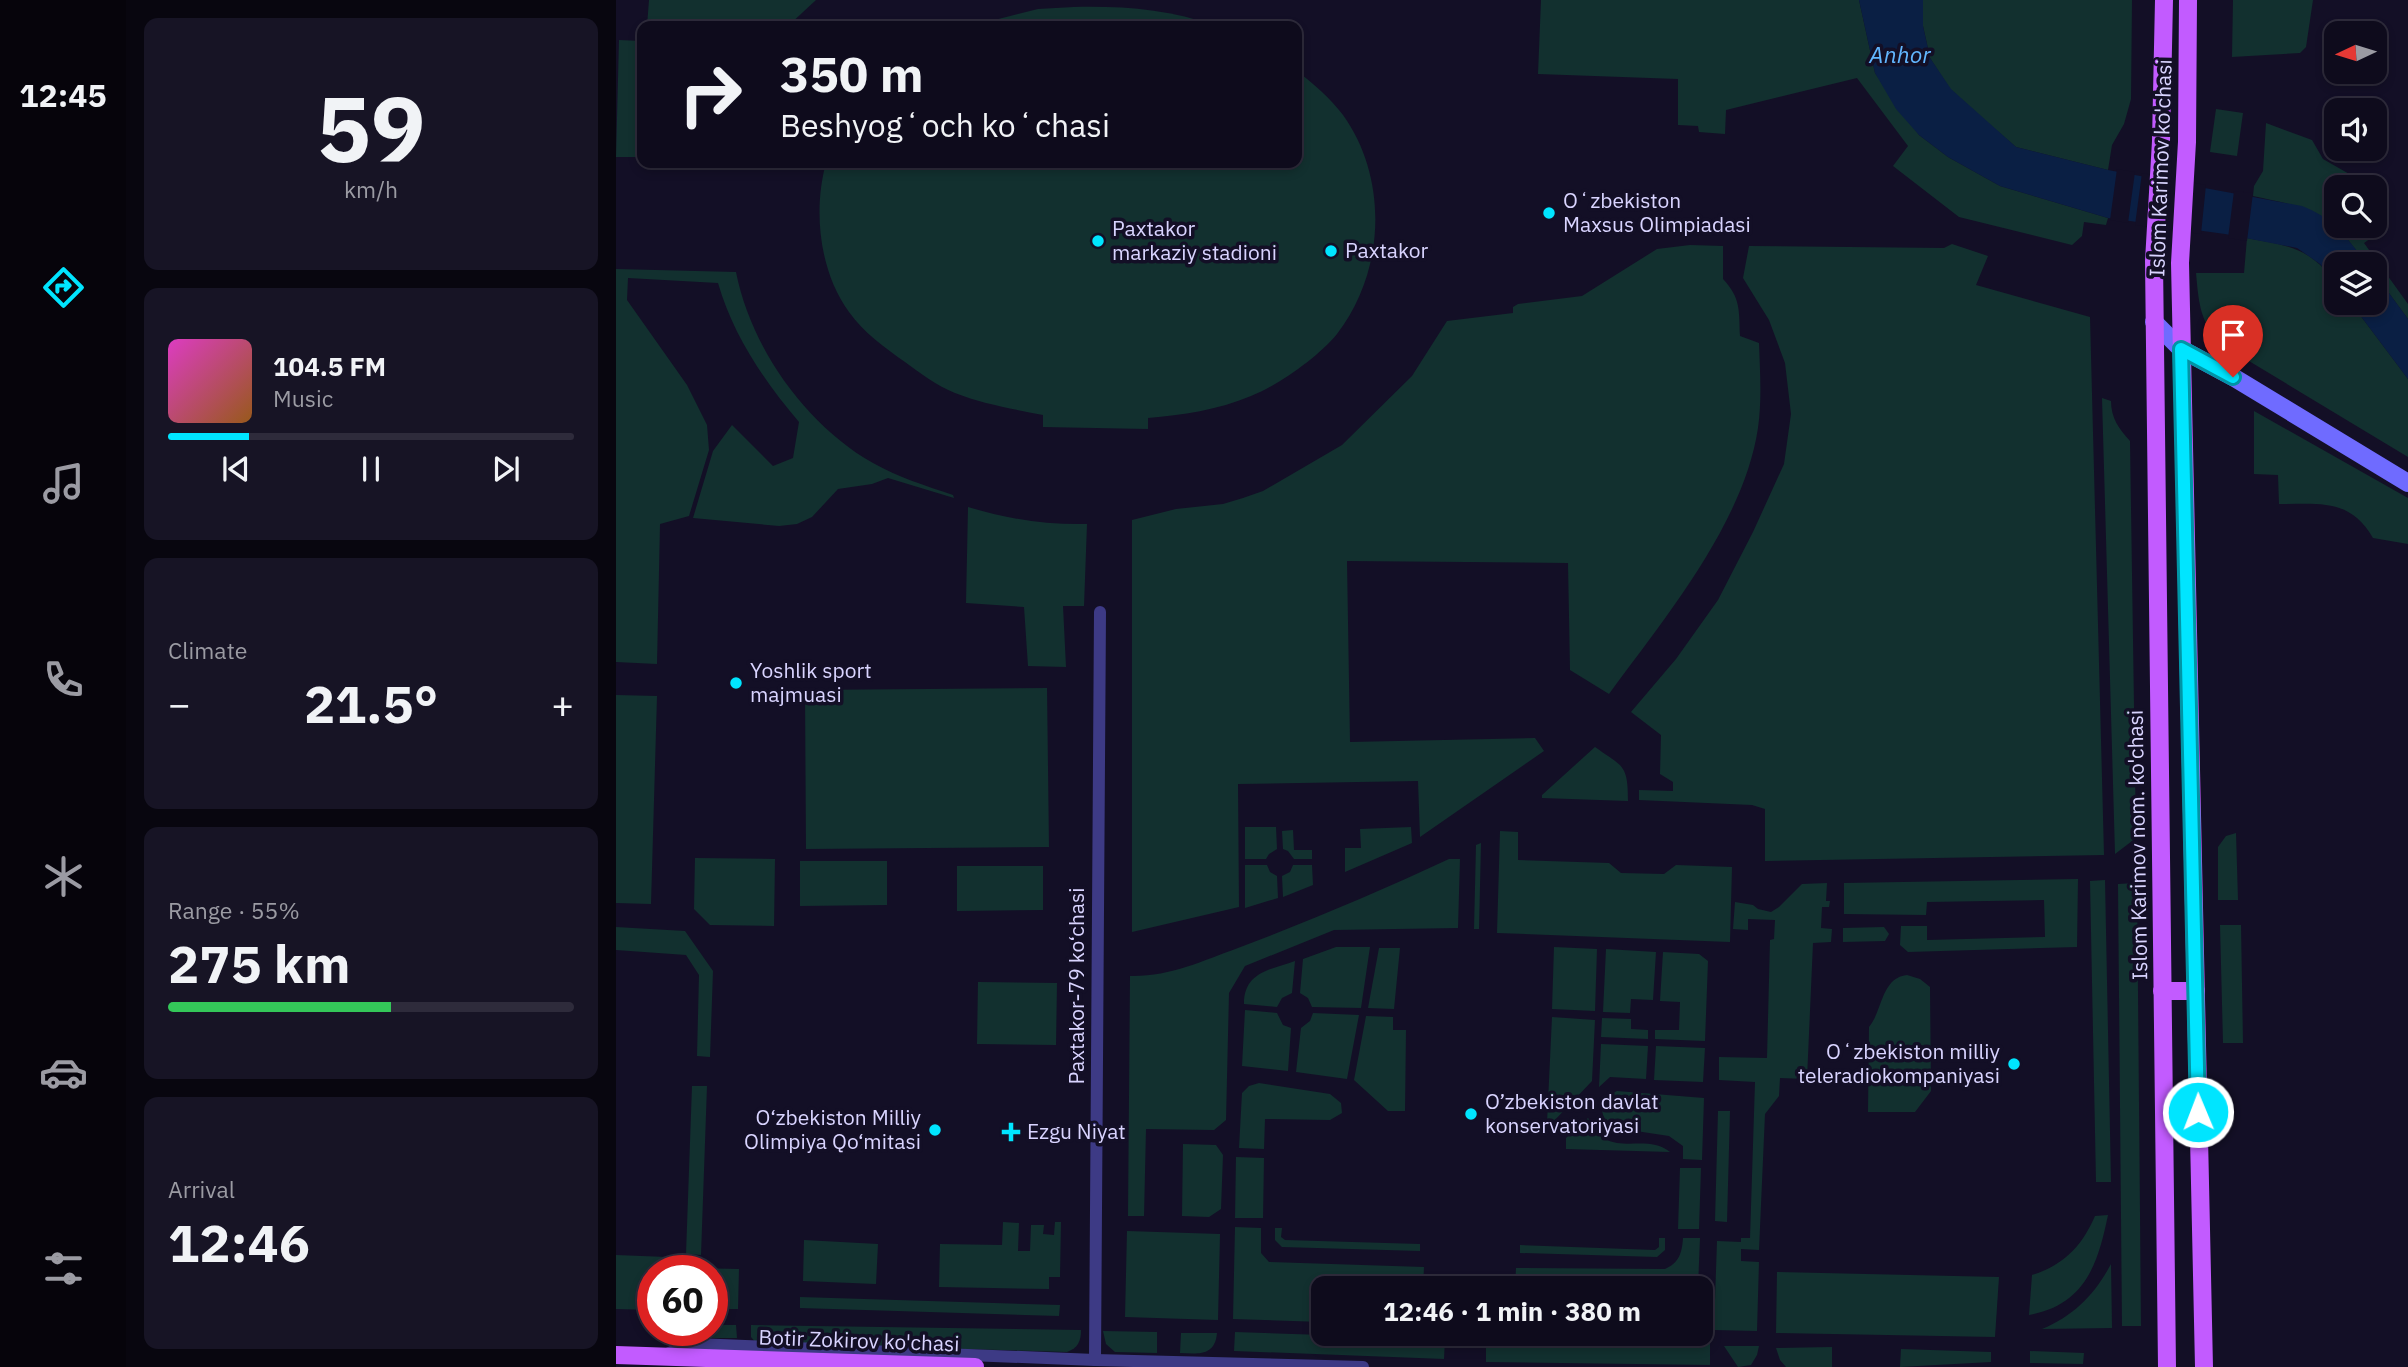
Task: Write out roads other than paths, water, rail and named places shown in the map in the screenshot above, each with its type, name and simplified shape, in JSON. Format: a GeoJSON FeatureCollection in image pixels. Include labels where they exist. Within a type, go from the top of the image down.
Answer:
{"type":"FeatureCollection","features":[{"type":"Feature","properties":{"kind":"main road","name":"Islom Karimov ko'chasi"},"geometry":{"type":"LineString","coordinates":[[2154,322],[2164,0]]}},
{"type":"Feature","properties":{"kind":"main road","name":"Islom Karimov ko'chasi"},"geometry":{"type":"LineString","coordinates":[[2181,343],[2179,263],[2187,142],[2188,0]]}},
{"type":"Feature","properties":{"kind":"main road","name":"Islom Karimov nom. ko'chasi"},"geometry":{"type":"LineString","coordinates":[[2154,322],[2167,1367]]}},
{"type":"Feature","properties":{"kind":"main road"},"geometry":{"type":"LineString","coordinates":[[2181,343],[2204,1367]]}},
{"type":"Feature","properties":{"kind":"main road"},"geometry":{"type":"LineString","coordinates":[[2159,708],[2189,708]]}},
{"type":"Feature","properties":{"kind":"main road"},"geometry":{"type":"LineString","coordinates":[[2162,991],[2196,991]]}},
{"type":"Feature","properties":{"kind":"main road","name":"Botir Zokirov ko'chasi"},"geometry":{"type":"LineString","coordinates":[[616,1355],[657,1362],[975,1367]]}},
{"type":"Feature","properties":{"kind":"street"},"geometry":{"type":"LineString","coordinates":[[2154,322],[2233,377],[2408,483]]}},
{"type":"Feature","properties":{"kind":"street"},"geometry":{"type":"LineString","coordinates":[[2181,343],[2408,475]]}},
{"type":"Feature","properties":{"kind":"street","name":"Paxtakor-79 ko‘chasi"},"geometry":{"type":"LineString","coordinates":[[1095,1360],[1100,612]]}},
{"type":"Feature","properties":{"kind":"street"},"geometry":{"type":"LineString","coordinates":[[657,1362],[696,1345],[1363,1367]]}},
{"type":"Feature","properties":{"kind":"water","name":"Anhor"},"geometry":{"type":"Polygon","coordinates":[[[1859,0],[1923,0],[1923,26],[1930,58],[1951,89],[2016,147],[2108,170],[2302,206],[2324,218],[2324,238],[2347,238],[2358,252],[2324,252],[2324,269],[2297,248],[2225,234],[2108,218],[2000,186],[1948,157],[1919,135],[1896,109],[1875,73],[1859,0]]]}},
{"type":"Feature","properties":{"kind":"water"},"geometry":{"type":"Polygon","coordinates":[[[2387,290],[2408,319],[2408,379],[2360,315],[2387,315],[2387,290]]]}},
{"type":"Feature","properties":{"kind":"place","name":"Oʻzbekiston Maxsus Olimpiadasi"},"geometry":{"type":"Point","coordinates":[1549,213]}},
{"type":"Feature","properties":{"kind":"place","name":"Paxtakor markaziy stadioni"},"geometry":{"type":"Point","coordinates":[1098,241]}},
{"type":"Feature","properties":{"kind":"place","name":"Paxtakor"},"geometry":{"type":"Point","coordinates":[1331,251]}},
{"type":"Feature","properties":{"kind":"place","name":"Yoshlik sport majmuasi"},"geometry":{"type":"Point","coordinates":[736,683]}},
{"type":"Feature","properties":{"kind":"place","name":"Oʻzbekiston milliy teleradiokompaniyasi"},"geometry":{"type":"Point","coordinates":[2014,1064]}},
{"type":"Feature","properties":{"kind":"place","name":"O’zbekiston davlat konservatoriyasi"},"geometry":{"type":"Point","coordinates":[1471,1114]}},
{"type":"Feature","properties":{"kind":"place","name":"O‘zbekiston Milliy Olimpiya Qo‘mitasi"},"geometry":{"type":"Point","coordinates":[935,1130]}},
{"type":"Feature","properties":{"kind":"place","name":"Ezgu Niyat"},"geometry":{"type":"Point","coordinates":[1011,1132]}}]}
